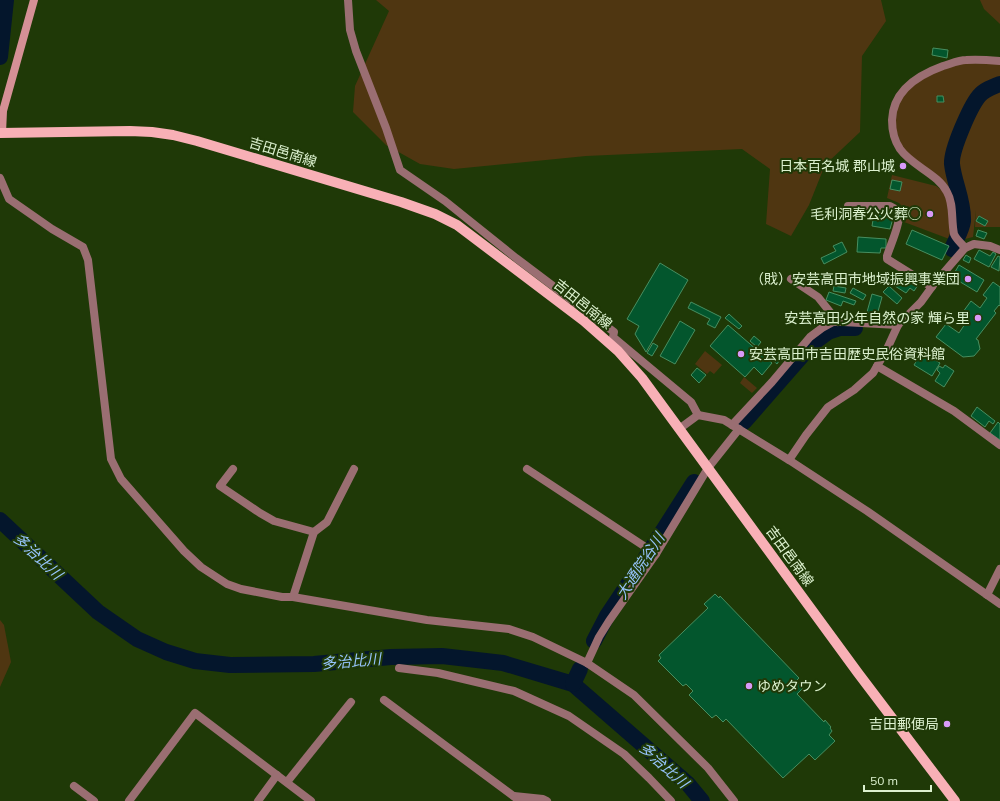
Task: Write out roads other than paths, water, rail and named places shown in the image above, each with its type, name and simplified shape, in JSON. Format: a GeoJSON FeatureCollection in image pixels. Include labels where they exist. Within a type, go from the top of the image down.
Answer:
{"type":"FeatureCollection","features":[{"type":"Feature","properties":{"kind":"main road"},"geometry":{"type":"LineString","coordinates":[[1,133],[4,111],[34,0]]}},
{"type":"Feature","properties":{"kind":"main road","name":"吉田邑南線"},"geometry":{"type":"LineString","coordinates":[[1,133],[130,131],[172,135],[197,141],[394,200],[435,214],[457,225],[584,321],[618,351],[642,378],[858,674],[955,801]]}},
{"type":"Feature","properties":{"kind":"street"},"geometry":{"type":"LineString","coordinates":[[348,0],[350,30],[356,51],[386,128],[400,170],[445,201],[516,258],[614,332],[613,337],[691,402],[698,415]]}},
{"type":"Feature","properties":{"kind":"street"},"geometry":{"type":"LineString","coordinates":[[963,247],[954,235],[951,200],[947,190],[912,162],[900,148],[892,131],[892,110],[900,95],[911,82],[928,71],[965,60],[981,59],[1000,61]]}},
{"type":"Feature","properties":{"kind":"street"},"geometry":{"type":"LineString","coordinates":[[0,178],[9,199],[52,229],[83,247],[88,260],[112,459],[121,479],[193,561],[227,584],[241,589],[427,620],[509,629],[533,636],[587,662],[634,695],[708,768],[734,801]]}},
{"type":"Feature","properties":{"kind":"street"},"geometry":{"type":"LineString","coordinates":[[848,206],[890,206],[895,208],[899,216],[887,259],[932,287]]}},
{"type":"Feature","properties":{"kind":"street"},"geometry":{"type":"LineString","coordinates":[[789,460],[828,407],[854,390],[873,373],[887,349],[898,325],[922,302],[963,247],[974,244],[990,246],[1000,250]]}},
{"type":"Feature","properties":{"kind":"street"},"geometry":{"type":"LineString","coordinates":[[790,279],[818,298],[838,322]]}},
{"type":"Feature","properties":{"kind":"street"},"geometry":{"type":"LineString","coordinates":[[587,662],[599,637],[609,621],[656,554],[708,468],[736,427],[810,337],[833,322],[898,325]]}},
{"type":"Feature","properties":{"kind":"street"},"geometry":{"type":"LineString","coordinates":[[877,366],[954,411],[1000,445]]}},
{"type":"Feature","properties":{"kind":"street"},"geometry":{"type":"LineString","coordinates":[[679,429],[698,415],[724,420],[867,511],[1000,604]]}},
{"type":"Feature","properties":{"kind":"street"},"geometry":{"type":"LineString","coordinates":[[233,469],[220,486],[260,514],[274,521],[314,532]]}},
{"type":"Feature","properties":{"kind":"street"},"geometry":{"type":"LineString","coordinates":[[293,597],[314,532],[327,522],[354,469]]}},
{"type":"Feature","properties":{"kind":"street"},"geometry":{"type":"LineString","coordinates":[[527,469],[656,554]]}},
{"type":"Feature","properties":{"kind":"street"},"geometry":{"type":"LineString","coordinates":[[987,595],[1000,569]]}},
{"type":"Feature","properties":{"kind":"street"},"geometry":{"type":"LineString","coordinates":[[399,668],[438,674],[514,691],[569,716],[624,754],[671,801]]}},
{"type":"Feature","properties":{"kind":"street"},"geometry":{"type":"LineString","coordinates":[[384,700],[517,798],[544,799],[546,801]]}},
{"type":"Feature","properties":{"kind":"street"},"geometry":{"type":"LineString","coordinates":[[287,782],[351,702]]}},
{"type":"Feature","properties":{"kind":"street"},"geometry":{"type":"LineString","coordinates":[[129,801],[195,713],[311,801]]}},
{"type":"Feature","properties":{"kind":"street"},"geometry":{"type":"LineString","coordinates":[[258,801],[278,775]]}},
{"type":"Feature","properties":{"kind":"street"},"geometry":{"type":"LineString","coordinates":[[74,786],[94,801]]}},
{"type":"Feature","properties":{"kind":"waterway"},"geometry":{"type":"LineString","coordinates":[[0,57],[6,0]]}},
{"type":"Feature","properties":{"kind":"waterway","name":"大通院谷川"},"geometry":{"type":"LineString","coordinates":[[990,87],[1000,79]]}},
{"type":"Feature","properties":{"kind":"waterway","name":"大通院谷川"},"geometry":{"type":"LineString","coordinates":[[952,249],[960,232],[963,221],[962,206],[952,164],[955,149],[966,119],[979,96],[986,90],[1000,84]]}},
{"type":"Feature","properties":{"kind":"waterway","name":"大通院谷川"},"geometry":{"type":"LineString","coordinates":[[744,422],[813,343],[828,332],[840,328],[855,328]]}},
{"type":"Feature","properties":{"kind":"waterway","name":"大通院谷川"},"geometry":{"type":"LineString","coordinates":[[594,641],[607,616],[694,482]]}},
{"type":"Feature","properties":{"kind":"waterway","name":"多治比川"},"geometry":{"type":"LineString","coordinates":[[0,520],[98,612],[137,639],[166,652],[195,661],[230,665],[314,664],[391,657],[442,656],[503,663],[573,684],[688,784],[702,801]]}},
{"type":"Feature","properties":{"kind":"waterway","name":"大通院谷川"},"geometry":{"type":"LineString","coordinates":[[573,684],[580,669]]}},
{"type":"Feature","properties":{"kind":"place","name":"日本百名城 郡山城"},"geometry":{"type":"Point","coordinates":[903,166]}},
{"type":"Feature","properties":{"kind":"place","name":"毛利洞春公火葬○"},"geometry":{"type":"Point","coordinates":[930,214]}},
{"type":"Feature","properties":{"kind":"place","name":"（戝）安芸高田市地域振興事業団"},"geometry":{"type":"Point","coordinates":[968,279]}},
{"type":"Feature","properties":{"kind":"place","name":"安芸高田少年自然の家 輝ら里"},"geometry":{"type":"Point","coordinates":[978,318]}},
{"type":"Feature","properties":{"kind":"place","name":"安芸高田市吉田歴史民俗資料館"},"geometry":{"type":"Point","coordinates":[741,354]}},
{"type":"Feature","properties":{"kind":"place","name":"ゆめタウン"},"geometry":{"type":"Point","coordinates":[749,686]}},
{"type":"Feature","properties":{"kind":"place","name":"吉田郵便局"},"geometry":{"type":"Point","coordinates":[947,724]}}]}
